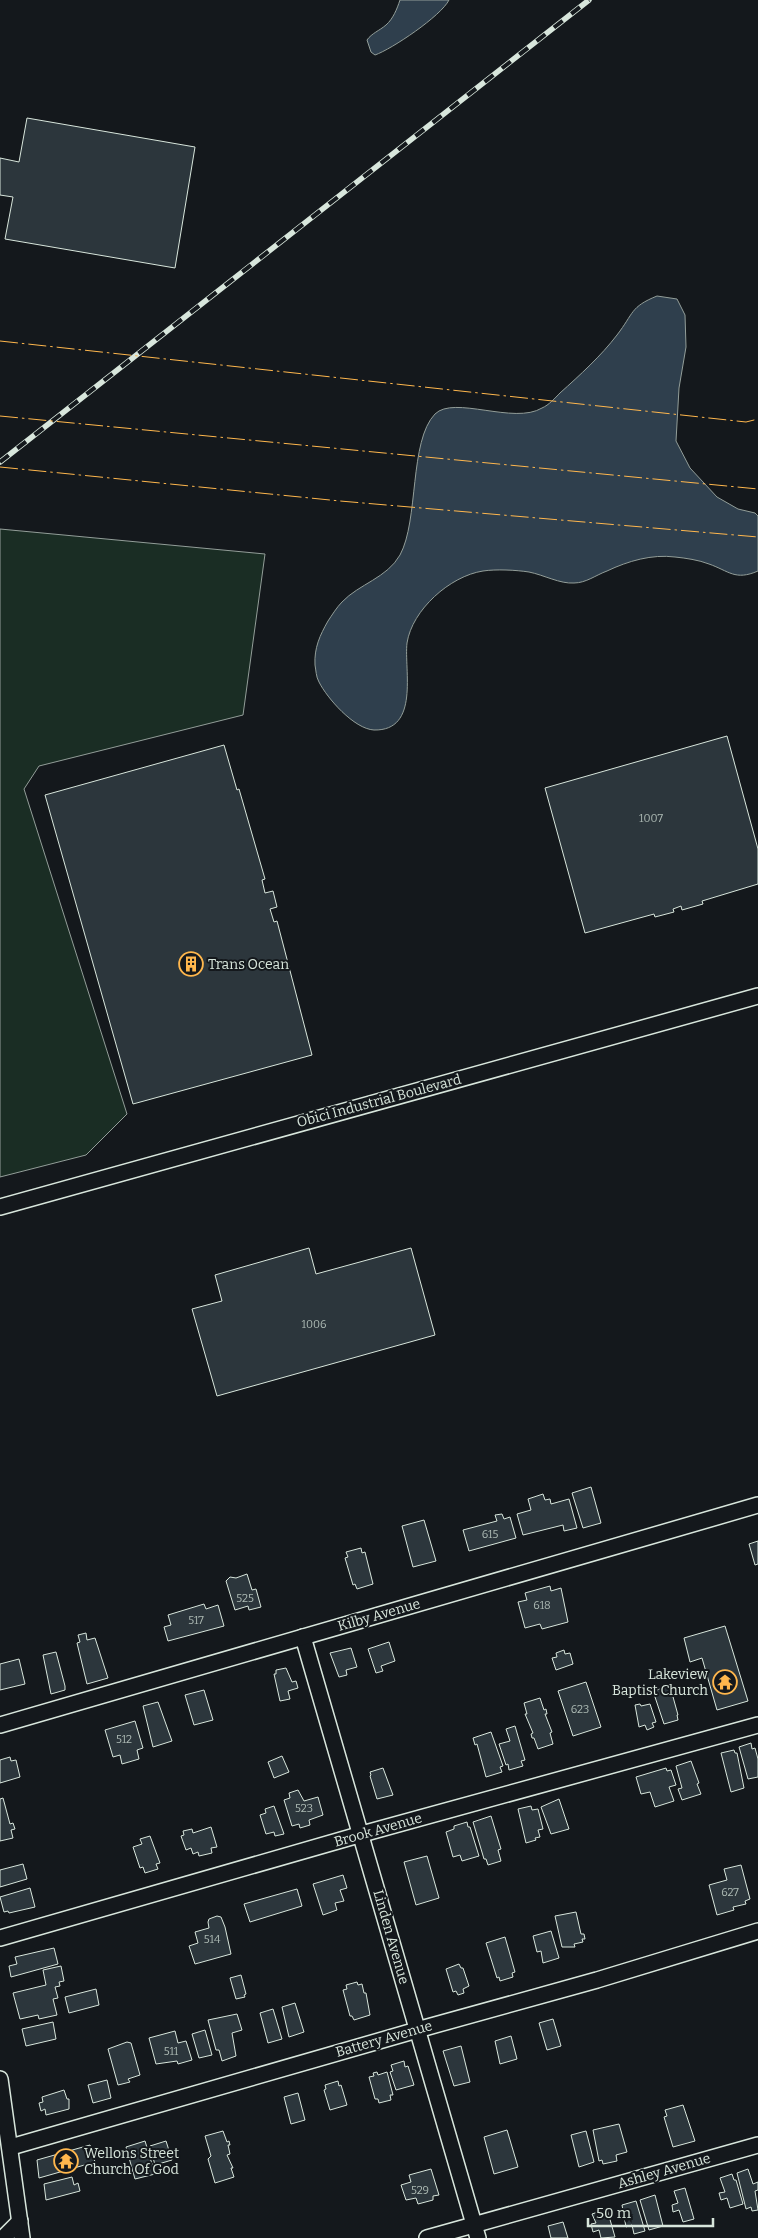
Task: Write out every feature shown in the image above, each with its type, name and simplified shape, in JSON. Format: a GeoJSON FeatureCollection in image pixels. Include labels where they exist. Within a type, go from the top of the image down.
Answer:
{"type":"FeatureCollection","features":[{"type":"Feature","properties":{"kind":"street","name":"Obici Industrial Boulevard"},"geometry":{"type":"LineString","coordinates":[[0,1206],[758,996]]}},
{"type":"Feature","properties":{"kind":"street","name":"Kilby Avenue"},"geometry":{"type":"LineString","coordinates":[[0,1725],[758,1505]]}},
{"type":"Feature","properties":{"kind":"street","name":"Linden Avenue"},"geometry":{"type":"LineString","coordinates":[[303,1636],[476,2231]]}},
{"type":"Feature","properties":{"kind":"street","name":"Brook Avenue"},"geometry":{"type":"LineString","coordinates":[[0,1938],[362,1834],[758,1725]]}},
{"type":"Feature","properties":{"kind":"street","name":"Battery Avenue"},"geometry":{"type":"LineString","coordinates":[[10,2147],[597,1980],[758,1932]]}},
{"type":"Feature","properties":{"kind":"street"},"geometry":{"type":"LineString","coordinates":[[0,2080],[10,2147],[7,2173],[20,2221],[22,2238]]}},
{"type":"Feature","properties":{"kind":"street","name":"Ashley Avenue"},"geometry":{"type":"LineString","coordinates":[[426,2238],[476,2231],[758,2145]]}},
{"type":"Feature","properties":{"kind":"street"},"geometry":{"type":"LineString","coordinates":[[3,2238],[20,2221]]}},
{"type":"Feature","properties":{"kind":"green space"},"geometry":{"type":"Polygon","coordinates":[[[0,529],[265,554],[243,715],[39,766],[24,789],[127,1114],[86,1155],[0,1177],[0,529]]]}},
{"type":"Feature","properties":{"kind":"water"},"geometry":{"type":"Polygon","coordinates":[[[400,0],[449,0],[427,23],[393,46],[375,55],[371,52],[367,40],[388,23],[400,0]]]}},
{"type":"Feature","properties":{"kind":"water"},"geometry":{"type":"Polygon","coordinates":[[[657,296],[677,299],[685,315],[686,347],[679,388],[676,441],[690,468],[717,497],[738,509],[755,513],[758,516],[758,571],[738,575],[701,561],[666,556],[632,561],[578,583],[563,582],[535,573],[518,571],[488,570],[470,574],[434,596],[416,619],[410,631],[407,643],[407,697],[404,710],[398,721],[389,728],[374,730],[366,728],[350,719],[335,704],[318,680],[315,665],[317,647],[325,626],[340,604],[356,590],[388,570],[400,555],[410,522],[421,442],[427,426],[435,414],[444,409],[456,407],[516,413],[530,412],[545,407],[604,350],[637,307],[657,296]]]}},
{"type":"Feature","properties":{"kind":"building"},"geometry":{"type":"Polygon","coordinates":[[[27,118],[195,147],[175,268],[5,239],[13,197],[0,195],[0,158],[19,162],[27,118]]]}},
{"type":"Feature","properties":{"kind":"building"},"geometry":{"type":"Polygon","coordinates":[[[727,736],[758,849],[758,884],[702,901],[703,904],[682,910],[681,906],[673,909],[674,912],[655,917],[654,914],[585,933],[545,788],[727,736]]]}},
{"type":"Feature","properties":{"kind":"building","name":"Trans Ocean"},"geometry":{"type":"Polygon","coordinates":[[[224,745],[265,879],[262,880],[265,893],[273,891],[277,907],[270,909],[274,922],[277,921],[312,1055],[133,1104],[45,795],[224,745]]]}},
{"type":"Feature","properties":{"kind":"building"},"geometry":{"type":"Polygon","coordinates":[[[309,1248],[316,1274],[411,1248],[435,1335],[217,1396],[192,1309],[222,1301],[215,1275],[309,1248]]]}},
{"type":"Feature","properties":{"kind":"building"},"geometry":{"type":"Polygon","coordinates":[[[591,1487],[601,1523],[583,1528],[572,1493],[591,1487]]]}},
{"type":"Feature","properties":{"kind":"building"},"geometry":{"type":"Polygon","coordinates":[[[543,1494],[545,1500],[550,1499],[551,1504],[569,1499],[577,1528],[564,1531],[563,1525],[523,1535],[517,1514],[531,1510],[528,1499],[543,1494]]]}},
{"type":"Feature","properties":{"kind":"building"},"geometry":{"type":"Polygon","coordinates":[[[502,1514],[504,1519],[510,1517],[516,1538],[469,1551],[463,1530],[497,1521],[495,1515],[502,1514]]]}},
{"type":"Feature","properties":{"kind":"building"},"geometry":{"type":"Polygon","coordinates":[[[424,1520],[436,1561],[413,1567],[402,1526],[424,1520]]]}},
{"type":"Feature","properties":{"kind":"building"},"geometry":{"type":"Polygon","coordinates":[[[758,1541],[758,1564],[755,1565],[749,1544],[758,1541]]]}},
{"type":"Feature","properties":{"kind":"building"},"geometry":{"type":"Polygon","coordinates":[[[361,1548],[362,1553],[365,1552],[373,1584],[357,1589],[355,1584],[353,1585],[345,1558],[348,1557],[346,1552],[361,1548]]]}},
{"type":"Feature","properties":{"kind":"building"},"geometry":{"type":"Polygon","coordinates":[[[247,1574],[252,1590],[256,1589],[261,1607],[249,1610],[248,1606],[235,1610],[226,1581],[230,1577],[236,1578],[247,1574]]]}},
{"type":"Feature","properties":{"kind":"building"},"geometry":{"type":"Polygon","coordinates":[[[550,1586],[551,1591],[561,1588],[568,1622],[542,1629],[540,1624],[525,1628],[518,1602],[527,1600],[525,1593],[550,1586]]]}},
{"type":"Feature","properties":{"kind":"building"},"geometry":{"type":"Polygon","coordinates":[[[204,1604],[206,1609],[218,1605],[224,1626],[168,1641],[164,1627],[171,1625],[168,1615],[204,1604]]]}},
{"type":"Feature","properties":{"kind":"building","name":"Lakeview Baptist Church"},"geometry":{"type":"Polygon","coordinates":[[[725,1626],[748,1701],[717,1710],[702,1658],[690,1662],[684,1638],[725,1626]]]}},
{"type":"Feature","properties":{"kind":"building"},"geometry":{"type":"Polygon","coordinates":[[[86,1633],[87,1640],[95,1638],[108,1678],[87,1684],[77,1643],[80,1642],[78,1635],[86,1633]]]}},
{"type":"Feature","properties":{"kind":"building"},"geometry":{"type":"Polygon","coordinates":[[[389,1642],[395,1661],[381,1666],[383,1671],[376,1673],[368,1649],[389,1642]]]}},
{"type":"Feature","properties":{"kind":"building"},"geometry":{"type":"Polygon","coordinates":[[[351,1648],[357,1667],[346,1670],[347,1675],[339,1677],[330,1653],[351,1648]]]}},
{"type":"Feature","properties":{"kind":"building"},"geometry":{"type":"Polygon","coordinates":[[[564,1650],[565,1654],[570,1653],[573,1664],[556,1670],[552,1658],[557,1657],[556,1653],[564,1650]]]}},
{"type":"Feature","properties":{"kind":"building"},"geometry":{"type":"Polygon","coordinates":[[[56,1652],[65,1690],[51,1694],[43,1655],[56,1652]]]}},
{"type":"Feature","properties":{"kind":"building"},"geometry":{"type":"Polygon","coordinates":[[[19,1659],[25,1684],[0,1690],[0,1664],[19,1659]]]}},
{"type":"Feature","properties":{"kind":"building"},"geometry":{"type":"Polygon","coordinates":[[[286,1668],[292,1682],[296,1681],[298,1688],[288,1691],[290,1699],[280,1701],[274,1674],[276,1674],[276,1670],[286,1668]]]}},
{"type":"Feature","properties":{"kind":"building"},"geometry":{"type":"Polygon","coordinates":[[[586,1682],[601,1727],[573,1736],[558,1691],[586,1682]]]}},
{"type":"Feature","properties":{"kind":"building"},"geometry":{"type":"Polygon","coordinates":[[[670,1686],[678,1720],[664,1724],[653,1691],[670,1686]]]}},
{"type":"Feature","properties":{"kind":"building"},"geometry":{"type":"Polygon","coordinates":[[[204,1690],[213,1720],[194,1725],[185,1695],[204,1690]]]}},
{"type":"Feature","properties":{"kind":"building"},"geometry":{"type":"Polygon","coordinates":[[[540,1698],[544,1710],[546,1709],[547,1714],[545,1714],[552,1732],[550,1733],[553,1744],[538,1749],[534,1738],[532,1738],[531,1734],[533,1733],[525,1714],[527,1714],[524,1703],[540,1698]]]}},
{"type":"Feature","properties":{"kind":"building"},"geometry":{"type":"Polygon","coordinates":[[[158,1702],[172,1741],[153,1747],[143,1706],[158,1702]]]}},
{"type":"Feature","properties":{"kind":"building"},"geometry":{"type":"Polygon","coordinates":[[[640,1704],[641,1706],[650,1704],[656,1722],[652,1723],[654,1727],[647,1730],[645,1725],[639,1727],[635,1705],[640,1704]]]}},
{"type":"Feature","properties":{"kind":"building"},"geometry":{"type":"Polygon","coordinates":[[[135,1721],[143,1748],[137,1750],[139,1759],[122,1764],[120,1755],[113,1757],[105,1730],[135,1721]]]}},
{"type":"Feature","properties":{"kind":"building"},"geometry":{"type":"Polygon","coordinates":[[[515,1726],[525,1760],[521,1761],[523,1766],[509,1770],[499,1744],[510,1741],[506,1729],[515,1726]]]}},
{"type":"Feature","properties":{"kind":"building"},"geometry":{"type":"Polygon","coordinates":[[[491,1732],[503,1766],[500,1767],[502,1772],[486,1777],[477,1744],[475,1745],[473,1738],[491,1732]]]}},
{"type":"Feature","properties":{"kind":"building"},"geometry":{"type":"Polygon","coordinates":[[[751,1743],[752,1749],[755,1748],[758,1759],[758,1777],[748,1779],[739,1747],[751,1743]]]}},
{"type":"Feature","properties":{"kind":"building"},"geometry":{"type":"Polygon","coordinates":[[[734,1750],[737,1753],[744,1788],[731,1792],[721,1753],[734,1750]]]}},
{"type":"Feature","properties":{"kind":"building"},"geometry":{"type":"Polygon","coordinates":[[[282,1756],[289,1772],[274,1778],[268,1762],[282,1756]]]}},
{"type":"Feature","properties":{"kind":"building"},"geometry":{"type":"Polygon","coordinates":[[[10,1757],[11,1761],[16,1760],[20,1777],[0,1783],[0,1760],[10,1757]]]}},
{"type":"Feature","properties":{"kind":"building"},"geometry":{"type":"Polygon","coordinates":[[[691,1761],[701,1794],[682,1800],[678,1789],[682,1788],[676,1766],[691,1761]]]}},
{"type":"Feature","properties":{"kind":"building"},"geometry":{"type":"Polygon","coordinates":[[[383,1768],[393,1795],[377,1799],[370,1772],[383,1768]]]}},
{"type":"Feature","properties":{"kind":"building"},"geometry":{"type":"Polygon","coordinates":[[[666,1768],[667,1771],[671,1770],[676,1785],[669,1787],[674,1801],[655,1807],[650,1792],[641,1794],[636,1777],[666,1768]]]}},
{"type":"Feature","properties":{"kind":"building"},"geometry":{"type":"Polygon","coordinates":[[[298,1790],[304,1801],[318,1797],[323,1815],[309,1820],[310,1825],[300,1828],[299,1824],[292,1826],[284,1800],[290,1798],[289,1793],[298,1790]]]}},
{"type":"Feature","properties":{"kind":"building"},"geometry":{"type":"Polygon","coordinates":[[[3,1798],[10,1824],[13,1823],[15,1829],[11,1830],[13,1838],[0,1841],[0,1799],[3,1798]]]}},
{"type":"Feature","properties":{"kind":"building"},"geometry":{"type":"Polygon","coordinates":[[[559,1799],[569,1829],[551,1834],[541,1807],[559,1799]]]}},
{"type":"Feature","properties":{"kind":"building"},"geometry":{"type":"Polygon","coordinates":[[[274,1806],[284,1834],[275,1836],[274,1832],[266,1834],[260,1815],[266,1813],[265,1809],[274,1806]]]}},
{"type":"Feature","properties":{"kind":"building"},"geometry":{"type":"Polygon","coordinates":[[[531,1806],[532,1810],[538,1809],[543,1829],[538,1830],[540,1837],[526,1843],[518,1809],[531,1806]]]}},
{"type":"Feature","properties":{"kind":"building"},"geometry":{"type":"Polygon","coordinates":[[[491,1816],[501,1849],[498,1850],[501,1861],[488,1865],[486,1859],[484,1859],[473,1822],[491,1816]]]}},
{"type":"Feature","properties":{"kind":"building"},"geometry":{"type":"Polygon","coordinates":[[[467,1822],[479,1856],[462,1861],[460,1855],[453,1857],[446,1832],[454,1829],[454,1826],[467,1822]]]}},
{"type":"Feature","properties":{"kind":"building"},"geometry":{"type":"Polygon","coordinates":[[[211,1827],[217,1847],[211,1848],[212,1853],[199,1856],[198,1852],[193,1854],[191,1848],[186,1850],[181,1836],[184,1835],[183,1831],[192,1829],[193,1833],[211,1827]]]}},
{"type":"Feature","properties":{"kind":"building"},"geometry":{"type":"Polygon","coordinates":[[[150,1836],[160,1863],[156,1864],[158,1869],[145,1873],[143,1867],[140,1868],[133,1847],[142,1844],[140,1839],[150,1836]]]}},
{"type":"Feature","properties":{"kind":"building"},"geometry":{"type":"Polygon","coordinates":[[[427,1856],[439,1898],[416,1905],[404,1862],[427,1856]]]}},
{"type":"Feature","properties":{"kind":"building"},"geometry":{"type":"Polygon","coordinates":[[[23,1864],[27,1879],[0,1887],[0,1870],[23,1864]]]}},
{"type":"Feature","properties":{"kind":"building"},"geometry":{"type":"Polygon","coordinates":[[[741,1865],[750,1899],[745,1901],[746,1904],[733,1907],[734,1910],[717,1915],[709,1885],[727,1880],[724,1869],[741,1865]]]}},
{"type":"Feature","properties":{"kind":"building"},"geometry":{"type":"Polygon","coordinates":[[[343,1875],[347,1888],[340,1890],[344,1901],[335,1903],[337,1910],[323,1915],[313,1884],[343,1875]]]}},
{"type":"Feature","properties":{"kind":"building"},"geometry":{"type":"Polygon","coordinates":[[[30,1888],[35,1907],[9,1913],[8,1911],[4,1912],[0,1897],[30,1888]]]}},
{"type":"Feature","properties":{"kind":"building"},"geometry":{"type":"Polygon","coordinates":[[[297,1889],[302,1906],[250,1922],[244,1904],[297,1889]]]}},
{"type":"Feature","properties":{"kind":"building"},"geometry":{"type":"Polygon","coordinates":[[[576,1912],[581,1934],[584,1934],[585,1939],[582,1939],[583,1942],[574,1944],[575,1947],[562,1947],[555,1916],[576,1912]]]}},
{"type":"Feature","properties":{"kind":"building"},"geometry":{"type":"Polygon","coordinates":[[[217,1916],[221,1917],[225,1927],[231,1954],[195,1964],[189,1946],[198,1943],[195,1932],[209,1928],[209,1919],[217,1916]]]}},
{"type":"Feature","properties":{"kind":"building"},"geometry":{"type":"Polygon","coordinates":[[[551,1931],[559,1958],[543,1963],[541,1951],[537,1952],[533,1936],[551,1931]]]}},
{"type":"Feature","properties":{"kind":"building"},"geometry":{"type":"Polygon","coordinates":[[[505,1937],[515,1972],[512,1973],[513,1977],[500,1981],[499,1977],[497,1978],[486,1943],[505,1937]]]}},
{"type":"Feature","properties":{"kind":"building"},"geometry":{"type":"Polygon","coordinates":[[[54,1948],[58,1964],[11,1977],[9,1966],[17,1964],[15,1957],[54,1948]]]}},
{"type":"Feature","properties":{"kind":"building"},"geometry":{"type":"Polygon","coordinates":[[[459,1964],[463,1968],[469,1986],[463,1989],[464,1993],[458,1995],[456,1991],[453,1992],[446,1969],[459,1964]]]}},
{"type":"Feature","properties":{"kind":"building"},"geometry":{"type":"Polygon","coordinates":[[[61,1966],[64,1981],[59,1982],[60,1986],[55,1987],[58,1998],[53,1999],[57,2015],[39,2019],[38,2015],[20,2019],[13,1993],[46,1985],[43,1970],[61,1966]]]}},
{"type":"Feature","properties":{"kind":"building"},"geometry":{"type":"Polygon","coordinates":[[[241,1975],[246,1994],[244,1995],[245,1997],[236,1999],[230,1978],[241,1975]]]}},
{"type":"Feature","properties":{"kind":"building"},"geometry":{"type":"Polygon","coordinates":[[[357,1982],[358,1985],[362,1984],[364,1993],[366,1993],[370,2015],[354,2020],[350,2016],[343,1990],[347,1989],[346,1985],[357,1982]]]}},
{"type":"Feature","properties":{"kind":"building"},"geometry":{"type":"Polygon","coordinates":[[[96,1989],[99,2005],[69,2013],[65,1997],[96,1989]]]}},
{"type":"Feature","properties":{"kind":"building"},"geometry":{"type":"Polygon","coordinates":[[[295,2003],[304,2032],[289,2037],[282,2007],[295,2003]]]}},
{"type":"Feature","properties":{"kind":"building"},"geometry":{"type":"Polygon","coordinates":[[[273,2009],[282,2039],[268,2043],[260,2013],[273,2009]]]}},
{"type":"Feature","properties":{"kind":"building"},"geometry":{"type":"Polygon","coordinates":[[[237,2014],[242,2030],[232,2033],[236,2056],[222,2061],[219,2050],[216,2050],[208,2020],[237,2014]]]}},
{"type":"Feature","properties":{"kind":"building"},"geometry":{"type":"Polygon","coordinates":[[[553,2019],[561,2046],[547,2050],[539,2023],[553,2019]]]}},
{"type":"Feature","properties":{"kind":"building"},"geometry":{"type":"Polygon","coordinates":[[[53,2022],[56,2039],[26,2046],[22,2029],[53,2022]]]}},
{"type":"Feature","properties":{"kind":"building"},"geometry":{"type":"Polygon","coordinates":[[[205,2030],[212,2055],[199,2058],[192,2034],[205,2030]]]}},
{"type":"Feature","properties":{"kind":"building"},"geometry":{"type":"Polygon","coordinates":[[[175,2031],[178,2043],[186,2041],[192,2060],[178,2064],[177,2061],[156,2064],[149,2038],[175,2031]]]}},
{"type":"Feature","properties":{"kind":"building"},"geometry":{"type":"Polygon","coordinates":[[[511,2036],[517,2059],[500,2064],[495,2041],[511,2036]]]}},
{"type":"Feature","properties":{"kind":"building"},"geometry":{"type":"Polygon","coordinates":[[[127,2042],[131,2043],[140,2075],[128,2079],[130,2082],[118,2085],[108,2049],[127,2042]]]}},
{"type":"Feature","properties":{"kind":"building"},"geometry":{"type":"Polygon","coordinates":[[[461,2046],[470,2082],[454,2086],[443,2051],[461,2046]]]}},
{"type":"Feature","properties":{"kind":"building"},"geometry":{"type":"Polygon","coordinates":[[[404,2061],[405,2067],[408,2066],[414,2085],[396,2090],[390,2072],[393,2071],[391,2065],[404,2061]]]}},
{"type":"Feature","properties":{"kind":"building"},"geometry":{"type":"Polygon","coordinates":[[[377,2072],[378,2075],[387,2072],[393,2095],[390,2095],[391,2100],[379,2103],[378,2099],[375,2099],[369,2077],[374,2076],[373,2073],[377,2072]]]}},
{"type":"Feature","properties":{"kind":"building"},"geometry":{"type":"Polygon","coordinates":[[[107,2080],[111,2098],[93,2103],[88,2085],[107,2080]]]}},
{"type":"Feature","properties":{"kind":"building"},"geometry":{"type":"Polygon","coordinates":[[[338,2081],[347,2105],[330,2110],[324,2090],[326,2089],[325,2085],[338,2081]]]}},
{"type":"Feature","properties":{"kind":"building"},"geometry":{"type":"Polygon","coordinates":[[[64,2090],[67,2099],[69,2099],[69,2109],[46,2115],[45,2109],[41,2111],[39,2103],[43,2102],[42,2097],[64,2090]]]}},
{"type":"Feature","properties":{"kind":"building"},"geometry":{"type":"Polygon","coordinates":[[[298,2093],[305,2120],[291,2124],[284,2097],[298,2093]]]}},
{"type":"Feature","properties":{"kind":"building"},"geometry":{"type":"Polygon","coordinates":[[[683,2105],[695,2141],[673,2147],[664,2117],[667,2116],[665,2110],[683,2105]]]}},
{"type":"Feature","properties":{"kind":"building"},"geometry":{"type":"Polygon","coordinates":[[[619,2124],[627,2152],[616,2155],[617,2161],[603,2164],[602,2160],[599,2161],[593,2130],[619,2124]]]}},
{"type":"Feature","properties":{"kind":"building"},"geometry":{"type":"Polygon","coordinates":[[[507,2130],[518,2167],[494,2174],[484,2137],[507,2130]]]}},
{"type":"Feature","properties":{"kind":"building"},"geometry":{"type":"Polygon","coordinates":[[[223,2131],[230,2145],[228,2145],[230,2154],[227,2155],[233,2168],[231,2168],[234,2177],[215,2183],[208,2159],[211,2156],[205,2136],[223,2131]]]}},
{"type":"Feature","properties":{"kind":"building"},"geometry":{"type":"Polygon","coordinates":[[[586,2131],[594,2162],[579,2167],[571,2135],[586,2131]]]}},
{"type":"Feature","properties":{"kind":"building"},"geometry":{"type":"Polygon","coordinates":[[[145,2141],[155,2174],[135,2179],[126,2147],[145,2141]]]}},
{"type":"Feature","properties":{"kind":"building"},"geometry":{"type":"Polygon","coordinates":[[[166,2141],[172,2160],[155,2165],[150,2146],[166,2141]]]}},
{"type":"Feature","properties":{"kind":"building","name":"Wellons Street Church Of God"},"geometry":{"type":"Polygon","coordinates":[[[90,2145],[95,2162],[39,2178],[37,2160],[90,2145]]]}},
{"type":"Feature","properties":{"kind":"building"},"geometry":{"type":"Polygon","coordinates":[[[431,2169],[439,2195],[433,2196],[433,2200],[418,2204],[416,2198],[406,2200],[401,2185],[411,2182],[409,2175],[431,2169]]]}},
{"type":"Feature","properties":{"kind":"building"},"geometry":{"type":"Polygon","coordinates":[[[748,2169],[753,2184],[758,2182],[758,2190],[755,2191],[758,2210],[752,2211],[751,2207],[746,2209],[737,2173],[748,2169]]]}},
{"type":"Feature","properties":{"kind":"building"},"geometry":{"type":"Polygon","coordinates":[[[732,2174],[734,2180],[736,2180],[743,2204],[730,2208],[727,2198],[721,2200],[719,2193],[725,2192],[720,2178],[732,2174]]]}},
{"type":"Feature","properties":{"kind":"building"},"geometry":{"type":"Polygon","coordinates":[[[72,2177],[74,2185],[78,2183],[80,2191],[46,2200],[44,2184],[72,2177]]]}},
{"type":"Feature","properties":{"kind":"building"},"geometry":{"type":"Polygon","coordinates":[[[685,2188],[694,2219],[683,2222],[679,2210],[673,2212],[672,2205],[678,2203],[674,2191],[685,2188]]]}},
{"type":"Feature","properties":{"kind":"building"},"geometry":{"type":"Polygon","coordinates":[[[655,2195],[663,2226],[649,2230],[640,2200],[655,2195]]]}},
{"type":"Feature","properties":{"kind":"building"},"geometry":{"type":"Polygon","coordinates":[[[636,2201],[645,2231],[634,2234],[632,2225],[626,2227],[622,2205],[636,2201]]]}},
{"type":"Feature","properties":{"kind":"building"},"geometry":{"type":"Polygon","coordinates":[[[607,2209],[615,2237],[601,2238],[599,2230],[593,2232],[591,2224],[596,2223],[592,2214],[607,2209]]]}},
{"type":"Feature","properties":{"kind":"building"},"geometry":{"type":"Polygon","coordinates":[[[563,2222],[568,2238],[551,2238],[548,2226],[563,2222]]]}},
{"type":"Feature","properties":{"kind":"railway"},"geometry":{"type":"LineString","coordinates":[[0,462],[589,0]]}},
{"type":"Feature","properties":{"kind":"power"},"geometry":{"type":"LineString","coordinates":[[0,341],[746,422],[758,419]]}},
{"type":"Feature","properties":{"kind":"power"},"geometry":{"type":"LineString","coordinates":[[0,416],[758,489]]}},
{"type":"Feature","properties":{"kind":"power"},"geometry":{"type":"LineString","coordinates":[[0,467],[340,501],[758,537]]}},
{"type":"Feature","properties":{"kind":"place","name":"Trans Ocean"},"geometry":{"type":"Point","coordinates":[191,964]}},
{"type":"Feature","properties":{"kind":"place","name":"Lakeview Baptist Church"},"geometry":{"type":"Point","coordinates":[725,1682]}},
{"type":"Feature","properties":{"kind":"place","name":"Wellons Street Church Of God"},"geometry":{"type":"Point","coordinates":[66,2161]}}]}
